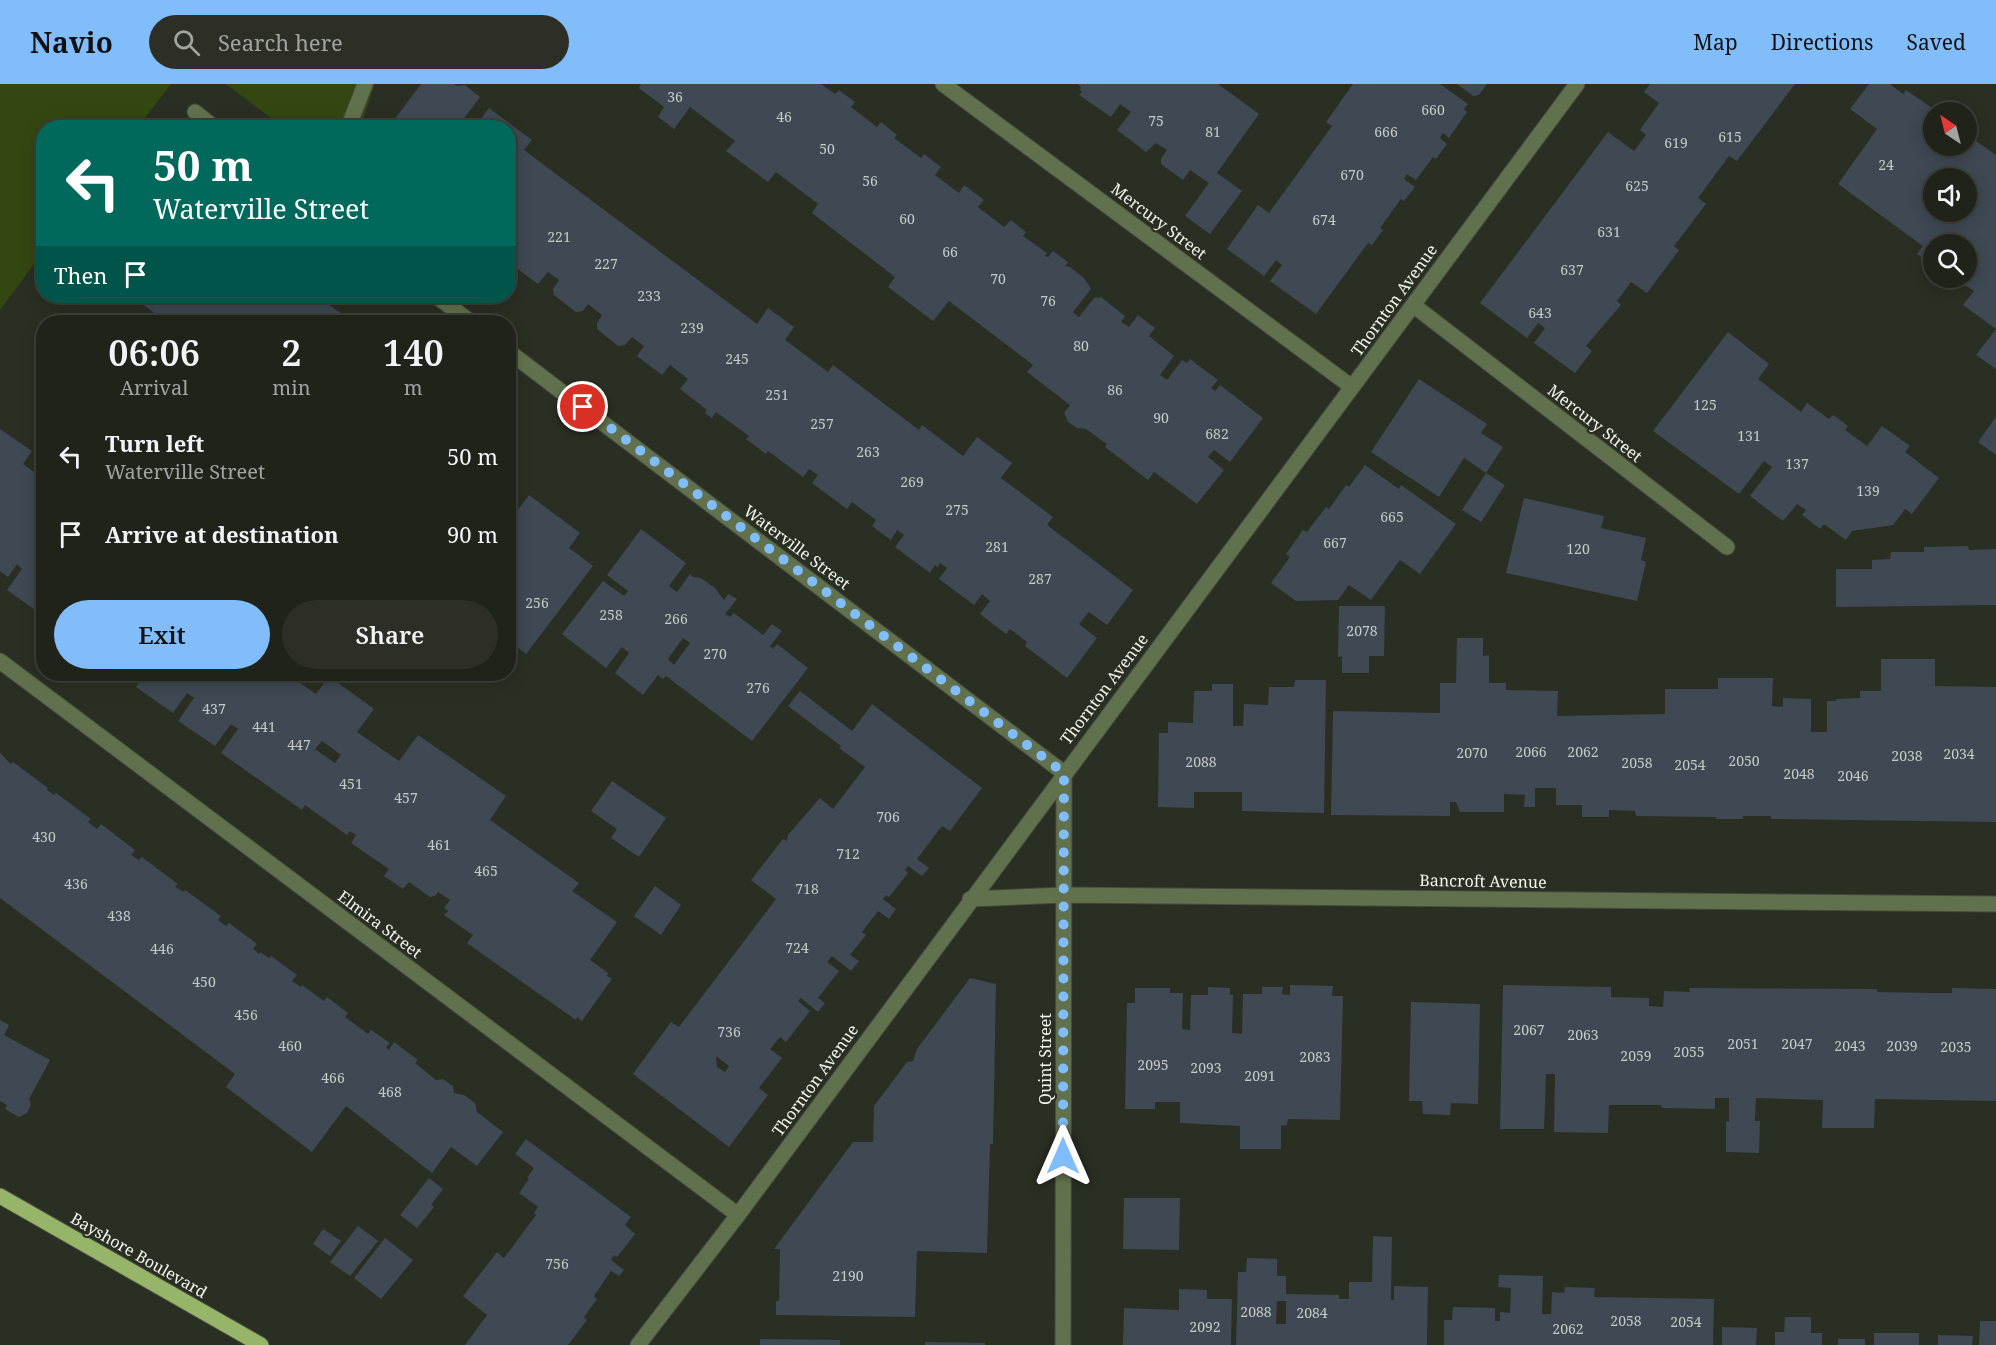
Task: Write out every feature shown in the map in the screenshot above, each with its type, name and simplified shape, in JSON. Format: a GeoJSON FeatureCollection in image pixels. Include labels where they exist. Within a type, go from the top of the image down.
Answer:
{"type":"FeatureCollection","features":[{"type":"Feature","properties":{"kind":"main road","name":"Bayshore Boulevard"},"geometry":{"type":"LineString","coordinates":[[0,1196],[261,1345]]}},
{"type":"Feature","properties":{"kind":"street"},"geometry":{"type":"LineString","coordinates":[[351,120],[365,84]]}},
{"type":"Feature","properties":{"kind":"street","name":"Mercury Street"},"geometry":{"type":"LineString","coordinates":[[943,84],[1352,387]]}},
{"type":"Feature","properties":{"kind":"street","name":"Thornton Avenue"},"geometry":{"type":"LineString","coordinates":[[638,1345],[738,1215],[970,899],[1577,84]]}},
{"type":"Feature","properties":{"kind":"street"},"geometry":{"type":"LineString","coordinates":[[195,112],[205,120]]}},
{"type":"Feature","properties":{"kind":"street"},"geometry":{"type":"LineString","coordinates":[[445,303],[462,315]]}},
{"type":"Feature","properties":{"kind":"street","name":"Mercury Street"},"geometry":{"type":"LineString","coordinates":[[1413,304],[1727,547]]}},
{"type":"Feature","properties":{"kind":"street","name":"Waterville Street"},"geometry":{"type":"LineString","coordinates":[[516,357],[1064,773]]}},
{"type":"Feature","properties":{"kind":"street","name":"Elmira Street"},"geometry":{"type":"LineString","coordinates":[[0,661],[738,1215]]}},
{"type":"Feature","properties":{"kind":"street","name":"Quint Street"},"geometry":{"type":"LineString","coordinates":[[1063,1345],[1064,773]]}},
{"type":"Feature","properties":{"kind":"street","name":"Bancroft Avenue"},"geometry":{"type":"LineString","coordinates":[[970,899],[1064,895],[1996,904]]}},
{"type":"Feature","properties":{"kind":"green space"},"geometry":{"type":"Polygon","coordinates":[[[0,84],[171,84],[143,120],[36,120],[36,261],[0,310],[0,84]]]}},
{"type":"Feature","properties":{"kind":"green space"},"geometry":{"type":"Polygon","coordinates":[[[226,84],[375,84],[363,120],[274,120],[226,84]]]}},
{"type":"Feature","properties":{"kind":"building"},"geometry":{"type":"Polygon","coordinates":[[[421,84],[465,85],[480,97],[463,120],[394,120],[421,84]]]}},
{"type":"Feature","properties":{"kind":"building"},"geometry":{"type":"Polygon","coordinates":[[[641,84],[821,84],[835,94],[839,90],[855,102],[851,107],[877,127],[881,122],[897,135],[894,138],[921,158],[924,154],[941,167],[935,175],[959,193],[964,185],[984,200],[978,207],[1004,227],[1011,220],[1026,232],[1023,236],[1047,253],[1045,256],[1048,257],[1053,251],[1068,262],[1065,266],[1070,267],[1084,278],[1091,289],[1073,312],[1079,317],[1094,298],[1101,297],[1125,316],[1121,322],[1129,327],[1138,315],[1155,328],[1149,336],[1174,356],[1160,375],[1167,380],[1182,360],[1187,363],[1190,359],[1218,380],[1211,388],[1215,391],[1220,385],[1263,418],[1230,462],[1214,450],[1208,457],[1224,470],[1197,504],[1154,472],[1148,480],[1105,447],[1107,444],[1086,429],[1077,428],[1068,422],[1064,413],[1070,405],[1027,372],[1033,365],[949,301],[933,321],[888,287],[895,277],[812,213],[818,204],[776,172],[768,182],[726,151],[735,141],[690,107],[674,129],[658,117],[664,107],[639,88],[641,84]]]}},
{"type":"Feature","properties":{"kind":"building"},"geometry":{"type":"Polygon","coordinates":[[[1078,84],[1218,84],[1259,114],[1217,173],[1242,191],[1210,234],[1185,216],[1209,183],[1190,170],[1183,180],[1161,164],[1161,159],[1167,150],[1156,143],[1146,152],[1117,130],[1131,112],[1120,104],[1111,117],[1079,95],[1082,92],[1078,84]]]}},
{"type":"Feature","properties":{"kind":"building"},"geometry":{"type":"Polygon","coordinates":[[[1353,84],[1440,84],[1468,104],[1464,109],[1467,112],[1449,138],[1443,133],[1440,138],[1447,144],[1436,159],[1433,157],[1416,180],[1407,174],[1404,179],[1415,187],[1404,201],[1401,199],[1380,228],[1383,230],[1372,245],[1368,243],[1316,314],[1270,281],[1282,265],[1276,260],[1264,276],[1227,249],[1258,205],[1269,213],[1332,126],[1326,122],[1353,84]]]}},
{"type":"Feature","properties":{"kind":"building"},"geometry":{"type":"Polygon","coordinates":[[[1457,84],[1487,84],[1479,95],[1473,96],[1457,84]]]}},
{"type":"Feature","properties":{"kind":"building"},"geometry":{"type":"Polygon","coordinates":[[[1650,84],[1795,84],[1737,161],[1729,156],[1698,198],[1706,204],[1674,246],[1679,250],[1647,293],[1631,282],[1617,301],[1621,305],[1586,346],[1592,351],[1575,373],[1534,343],[1545,328],[1538,323],[1527,338],[1480,303],[1608,132],[1634,151],[1646,135],[1640,130],[1659,103],[1644,92],[1650,84]]]}},
{"type":"Feature","properties":{"kind":"building"},"geometry":{"type":"Polygon","coordinates":[[[1869,84],[1890,84],[1903,94],[1906,90],[1923,102],[1923,156],[1977,156],[1977,142],[1996,155],[1996,329],[1963,305],[1974,291],[1969,288],[1977,288],[1977,234],[1923,234],[1923,246],[1838,184],[1877,129],[1850,109],[1869,84]]]}},
{"type":"Feature","properties":{"kind":"building"},"geometry":{"type":"Polygon","coordinates":[[[489,108],[505,120],[480,120],[489,108]]]}},
{"type":"Feature","properties":{"kind":"building"},"geometry":{"type":"Polygon","coordinates":[[[516,128],[532,140],[524,150],[757,324],[768,308],[794,327],[785,340],[828,372],[833,365],[919,430],[922,425],[963,456],[977,437],[1012,463],[1001,478],[1053,517],[1047,525],[1133,590],[1107,625],[1089,612],[1079,624],[1097,638],[1067,678],[1025,646],[1027,642],[1010,629],[1006,634],[980,614],[990,601],[982,594],[974,605],[939,579],[947,568],[940,563],[938,567],[935,565],[930,573],[895,547],[904,535],[897,530],[891,540],[872,526],[876,520],[852,502],[847,509],[812,483],[818,475],[809,469],[803,477],[768,451],[766,454],[746,439],[749,436],[716,412],[712,418],[705,413],[707,410],[680,389],[688,379],[670,365],[662,375],[637,356],[644,346],[632,337],[625,345],[618,346],[597,329],[597,323],[602,315],[588,304],[583,311],[576,312],[554,295],[553,289],[559,280],[548,272],[538,284],[516,268],[516,128]]]}},
{"type":"Feature","properties":{"kind":"building"},"geometry":{"type":"Polygon","coordinates":[[[1923,246],[1923,258],[1917,254],[1923,246]]]}},
{"type":"Feature","properties":{"kind":"building"},"geometry":{"type":"Polygon","coordinates":[[[141,303],[327,303],[343,315],[157,315],[141,303]]]}},
{"type":"Feature","properties":{"kind":"building"},"geometry":{"type":"Polygon","coordinates":[[[1996,329],[1996,369],[1976,355],[1996,329]]]}},
{"type":"Feature","properties":{"kind":"building"},"geometry":{"type":"Polygon","coordinates":[[[1728,332],[1769,364],[1758,379],[1801,412],[1807,403],[1829,419],[1833,415],[1848,426],[1845,430],[1867,446],[1882,426],[1910,446],[1905,452],[1939,478],[1912,514],[1905,509],[1893,525],[1852,531],[1846,540],[1824,524],[1820,529],[1802,515],[1806,510],[1797,504],[1783,521],[1750,496],[1772,467],[1764,461],[1739,494],[1653,431],[1728,332]]]}},
{"type":"Feature","properties":{"kind":"building"},"geometry":{"type":"Polygon","coordinates":[[[1419,379],[1487,424],[1481,433],[1503,447],[1486,473],[1464,458],[1439,497],[1371,452],[1419,379]]]}},
{"type":"Feature","properties":{"kind":"building"},"geometry":{"type":"Polygon","coordinates":[[[1996,417],[1996,455],[1978,442],[1996,417]]]}},
{"type":"Feature","properties":{"kind":"building"},"geometry":{"type":"Polygon","coordinates":[[[0,429],[32,451],[23,464],[36,473],[36,610],[7,590],[22,569],[17,564],[8,577],[0,571],[0,429]]]}},
{"type":"Feature","properties":{"kind":"building"},"geometry":{"type":"Polygon","coordinates":[[[1365,465],[1399,489],[1401,485],[1456,524],[1420,574],[1400,560],[1371,600],[1349,585],[1338,600],[1296,601],[1271,583],[1290,557],[1286,554],[1303,530],[1307,532],[1326,507],[1329,509],[1346,485],[1349,487],[1365,465]]]}},
{"type":"Feature","properties":{"kind":"building"},"geometry":{"type":"Polygon","coordinates":[[[1486,473],[1505,485],[1481,522],[1462,510],[1486,473]]]}},
{"type":"Feature","properties":{"kind":"building"},"geometry":{"type":"Polygon","coordinates":[[[529,495],[580,533],[569,548],[593,566],[526,654],[516,646],[516,512],[529,495]]]}},
{"type":"Feature","properties":{"kind":"building"},"geometry":{"type":"Polygon","coordinates":[[[1524,498],[1604,516],[1601,528],[1646,538],[1641,560],[1646,562],[1637,601],[1506,573],[1524,498]]]}},
{"type":"Feature","properties":{"kind":"building"},"geometry":{"type":"Polygon","coordinates":[[[641,529],[686,563],[669,586],[677,592],[690,574],[701,578],[715,588],[724,600],[728,594],[737,599],[725,614],[730,617],[734,613],[763,635],[772,624],[782,631],[770,646],[773,649],[777,644],[808,668],[752,741],[666,676],[663,679],[658,675],[643,695],[615,673],[629,653],[622,647],[606,668],[562,634],[603,581],[624,596],[628,591],[607,575],[641,529]],[[683,638],[668,659],[674,665],[690,643],[683,638]]]}},
{"type":"Feature","properties":{"kind":"building"},"geometry":{"type":"Polygon","coordinates":[[[1968,546],[1969,550],[1996,549],[1996,605],[1836,607],[1836,569],[1872,569],[1872,560],[1890,559],[1891,552],[1924,552],[1924,547],[1968,546]]]}},
{"type":"Feature","properties":{"kind":"building"},"geometry":{"type":"Polygon","coordinates":[[[1339,606],[1385,606],[1384,656],[1369,656],[1369,673],[1342,673],[1342,656],[1338,657],[1339,606]]]}},
{"type":"Feature","properties":{"kind":"building"},"geometry":{"type":"Polygon","coordinates":[[[1457,638],[1483,638],[1483,656],[1489,655],[1489,683],[1506,683],[1506,690],[1558,691],[1557,716],[1665,714],[1665,689],[1718,689],[1718,678],[1773,678],[1772,706],[1783,707],[1783,698],[1811,699],[1811,732],[1827,732],[1827,701],[1860,698],[1860,691],[1881,691],[1881,659],[1935,659],[1935,686],[1996,687],[1996,822],[1771,819],[1771,816],[1716,819],[1716,817],[1636,816],[1635,811],[1609,810],[1609,817],[1582,817],[1582,805],[1556,805],[1556,788],[1535,788],[1535,807],[1524,807],[1525,795],[1504,794],[1504,812],[1460,812],[1456,802],[1450,802],[1450,816],[1331,815],[1333,711],[1440,713],[1440,683],[1456,683],[1457,638]]]}},
{"type":"Feature","properties":{"kind":"building"},"geometry":{"type":"Polygon","coordinates":[[[1295,680],[1326,680],[1324,813],[1242,811],[1242,792],[1194,792],[1194,808],[1158,807],[1159,733],[1168,733],[1168,722],[1193,723],[1194,691],[1212,691],[1212,684],[1233,684],[1233,726],[1243,726],[1244,704],[1268,705],[1269,687],[1294,687],[1295,680]]]}},
{"type":"Feature","properties":{"kind":"building"},"geometry":{"type":"Polygon","coordinates":[[[140,681],[297,681],[316,694],[325,681],[336,681],[374,709],[357,732],[399,761],[418,735],[506,796],[490,820],[579,883],[572,891],[617,922],[590,960],[608,973],[607,976],[612,979],[582,1021],[577,1017],[576,1020],[467,943],[473,935],[444,915],[448,911],[444,908],[450,900],[438,892],[435,896],[430,897],[409,882],[403,889],[384,876],[389,869],[351,843],[356,835],[350,831],[347,835],[305,805],[302,810],[221,753],[238,729],[231,724],[215,746],[178,721],[194,698],[187,693],[173,713],[136,687],[140,681]],[[322,741],[315,749],[335,763],[341,755],[322,741]]]}},
{"type":"Feature","properties":{"kind":"building"},"geometry":{"type":"Polygon","coordinates":[[[800,691],[852,731],[872,704],[982,788],[950,831],[942,826],[917,859],[929,868],[922,876],[908,866],[905,870],[908,873],[889,897],[886,895],[883,899],[896,909],[889,919],[878,911],[862,932],[866,935],[850,955],[859,961],[851,971],[832,956],[827,962],[839,971],[818,998],[825,1003],[818,1012],[801,998],[798,1001],[810,1011],[786,1042],[780,1037],[770,1049],[782,1058],[759,1088],[768,1095],[729,1147],[633,1074],[671,1022],[679,1027],[776,899],[751,880],[783,839],[787,841],[788,835],[820,798],[833,809],[865,767],[788,706],[800,691]],[[716,1056],[717,1067],[725,1072],[729,1066],[716,1056]]]}},
{"type":"Feature","properties":{"kind":"building"},"geometry":{"type":"Polygon","coordinates":[[[0,753],[11,764],[13,762],[48,788],[47,790],[54,795],[56,793],[91,819],[88,822],[97,829],[101,824],[135,850],[131,855],[139,860],[142,857],[178,884],[175,886],[183,892],[185,890],[221,916],[218,920],[226,926],[229,923],[257,944],[253,949],[259,954],[260,952],[269,958],[271,956],[297,975],[292,981],[301,987],[302,985],[324,1001],[327,997],[348,1013],[345,1017],[368,1034],[371,1030],[390,1043],[386,1047],[389,1050],[394,1042],[418,1060],[415,1063],[436,1080],[443,1079],[453,1086],[454,1093],[464,1095],[475,1103],[477,1112],[503,1132],[477,1166],[451,1147],[432,1173],[346,1106],[312,1152],[226,1087],[235,1074],[0,898],[0,753]]]}},
{"type":"Feature","properties":{"kind":"building"},"geometry":{"type":"Polygon","coordinates":[[[612,781],[666,818],[639,857],[611,838],[617,829],[591,811],[612,781]]]}},
{"type":"Feature","properties":{"kind":"building"},"geometry":{"type":"Polygon","coordinates":[[[655,886],[681,905],[661,935],[634,916],[655,886]]]}},
{"type":"Feature","properties":{"kind":"building"},"geometry":{"type":"Polygon","coordinates":[[[970,978],[996,984],[993,1144],[990,1144],[987,1253],[917,1251],[915,1317],[776,1315],[776,1301],[779,1301],[780,1249],[774,1249],[853,1142],[873,1142],[874,1106],[907,1062],[913,1061],[917,1049],[970,978]]]}},
{"type":"Feature","properties":{"kind":"building"},"geometry":{"type":"Polygon","coordinates":[[[1290,985],[1333,986],[1332,996],[1343,996],[1340,1120],[1288,1119],[1287,1125],[1281,1126],[1281,1149],[1240,1149],[1240,1126],[1180,1123],[1180,1102],[1155,1102],[1155,1109],[1125,1109],[1127,1003],[1135,1003],[1135,988],[1170,988],[1170,993],[1183,993],[1182,1029],[1190,1030],[1191,995],[1208,995],[1208,987],[1230,988],[1230,995],[1233,995],[1232,1033],[1242,1034],[1243,994],[1262,994],[1262,987],[1283,987],[1282,994],[1290,995],[1290,985]]]}},
{"type":"Feature","properties":{"kind":"building"},"geometry":{"type":"Polygon","coordinates":[[[1503,985],[1611,987],[1611,997],[1649,998],[1649,1006],[1663,1007],[1664,991],[1690,992],[1689,988],[1877,989],[1877,992],[1930,993],[1952,993],[1952,988],[1996,989],[1996,1101],[1875,1099],[1874,1128],[1822,1128],[1823,1100],[1756,1098],[1755,1121],[1760,1121],[1759,1153],[1726,1152],[1729,1098],[1715,1098],[1715,1109],[1662,1108],[1661,1105],[1609,1105],[1608,1133],[1554,1132],[1555,1074],[1546,1074],[1544,1129],[1500,1129],[1503,985]]]}},
{"type":"Feature","properties":{"kind":"building"},"geometry":{"type":"Polygon","coordinates":[[[1411,1002],[1480,1004],[1478,1104],[1451,1103],[1450,1115],[1423,1114],[1422,1101],[1409,1101],[1411,1002]]]}},
{"type":"Feature","properties":{"kind":"building"},"geometry":{"type":"Polygon","coordinates":[[[0,1020],[9,1025],[4,1035],[50,1060],[29,1099],[31,1105],[27,1113],[19,1117],[5,1109],[7,1105],[0,1101],[0,1020]]]}},
{"type":"Feature","properties":{"kind":"building"},"geometry":{"type":"Polygon","coordinates":[[[526,1139],[631,1217],[625,1225],[635,1234],[617,1257],[614,1255],[611,1260],[624,1270],[619,1276],[611,1271],[594,1296],[597,1299],[584,1317],[587,1320],[568,1345],[465,1345],[487,1315],[463,1296],[497,1252],[504,1258],[536,1215],[534,1213],[538,1207],[519,1193],[534,1168],[515,1154],[526,1139]]]}},
{"type":"Feature","properties":{"kind":"building"},"geometry":{"type":"Polygon","coordinates":[[[429,1178],[443,1189],[431,1205],[434,1207],[417,1228],[400,1215],[429,1178]]]}},
{"type":"Feature","properties":{"kind":"building"},"geometry":{"type":"Polygon","coordinates":[[[1124,1198],[1180,1198],[1179,1250],[1123,1249],[1124,1198]]]}},
{"type":"Feature","properties":{"kind":"building"},"geometry":{"type":"Polygon","coordinates":[[[358,1226],[378,1241],[350,1276],[330,1262],[358,1226]]]}},
{"type":"Feature","properties":{"kind":"building"},"geometry":{"type":"Polygon","coordinates":[[[323,1229],[341,1241],[330,1256],[313,1244],[323,1229]]]}},
{"type":"Feature","properties":{"kind":"building"},"geometry":{"type":"Polygon","coordinates":[[[1373,1236],[1392,1237],[1391,1300],[1394,1300],[1394,1286],[1428,1287],[1427,1345],[1236,1345],[1238,1272],[1246,1272],[1247,1258],[1277,1259],[1277,1276],[1286,1276],[1286,1294],[1339,1295],[1339,1299],[1349,1299],[1349,1282],[1372,1282],[1373,1236]],[[1277,1301],[1276,1324],[1286,1324],[1286,1301],[1277,1301]]]}},
{"type":"Feature","properties":{"kind":"building"},"geometry":{"type":"Polygon","coordinates":[[[385,1238],[413,1260],[381,1299],[354,1278],[385,1238]]]}},
{"type":"Feature","properties":{"kind":"building"},"geometry":{"type":"Polygon","coordinates":[[[1499,1275],[1543,1276],[1542,1314],[1551,1314],[1552,1292],[1564,1293],[1565,1287],[1595,1288],[1594,1297],[1714,1299],[1713,1345],[1444,1345],[1444,1320],[1452,1320],[1453,1307],[1495,1308],[1495,1321],[1500,1321],[1500,1312],[1510,1313],[1511,1288],[1498,1287],[1499,1275]]]}},
{"type":"Feature","properties":{"kind":"building"},"geometry":{"type":"Polygon","coordinates":[[[1179,1289],[1207,1290],[1207,1299],[1232,1299],[1231,1345],[1123,1345],[1124,1308],[1179,1310],[1179,1289]]]}},
{"type":"Feature","properties":{"kind":"building"},"geometry":{"type":"Polygon","coordinates":[[[1785,1317],[1811,1317],[1811,1333],[1822,1333],[1822,1345],[1775,1345],[1775,1332],[1784,1332],[1785,1317]]]}},
{"type":"Feature","properties":{"kind":"building"},"geometry":{"type":"Polygon","coordinates":[[[1980,1321],[1996,1321],[1996,1345],[1979,1345],[1980,1321]]]}},
{"type":"Feature","properties":{"kind":"building"},"geometry":{"type":"Polygon","coordinates":[[[1722,1327],[1757,1328],[1756,1345],[1722,1345],[1722,1327]]]}},
{"type":"Feature","properties":{"kind":"building"},"geometry":{"type":"Polygon","coordinates":[[[1874,1333],[1919,1333],[1919,1345],[1874,1345],[1874,1333]]]}},
{"type":"Feature","properties":{"kind":"building"},"geometry":{"type":"Polygon","coordinates":[[[1938,1335],[1973,1336],[1972,1345],[1938,1345],[1938,1335]]]}},
{"type":"Feature","properties":{"kind":"building"},"geometry":{"type":"Polygon","coordinates":[[[760,1339],[840,1340],[840,1345],[760,1345],[760,1339]]]}},
{"type":"Feature","properties":{"kind":"building"},"geometry":{"type":"Polygon","coordinates":[[[1838,1339],[1865,1339],[1865,1345],[1838,1345],[1838,1339]]]}},
{"type":"Feature","properties":{"kind":"building"},"geometry":{"type":"Polygon","coordinates":[[[925,1342],[985,1343],[985,1345],[925,1345],[925,1342]]]}},
{"type":"Feature","properties":{"kind":"route"},"geometry":{"type":"LineString","coordinates":[[583,407],[1064,773],[1063,1156]]}}]}
